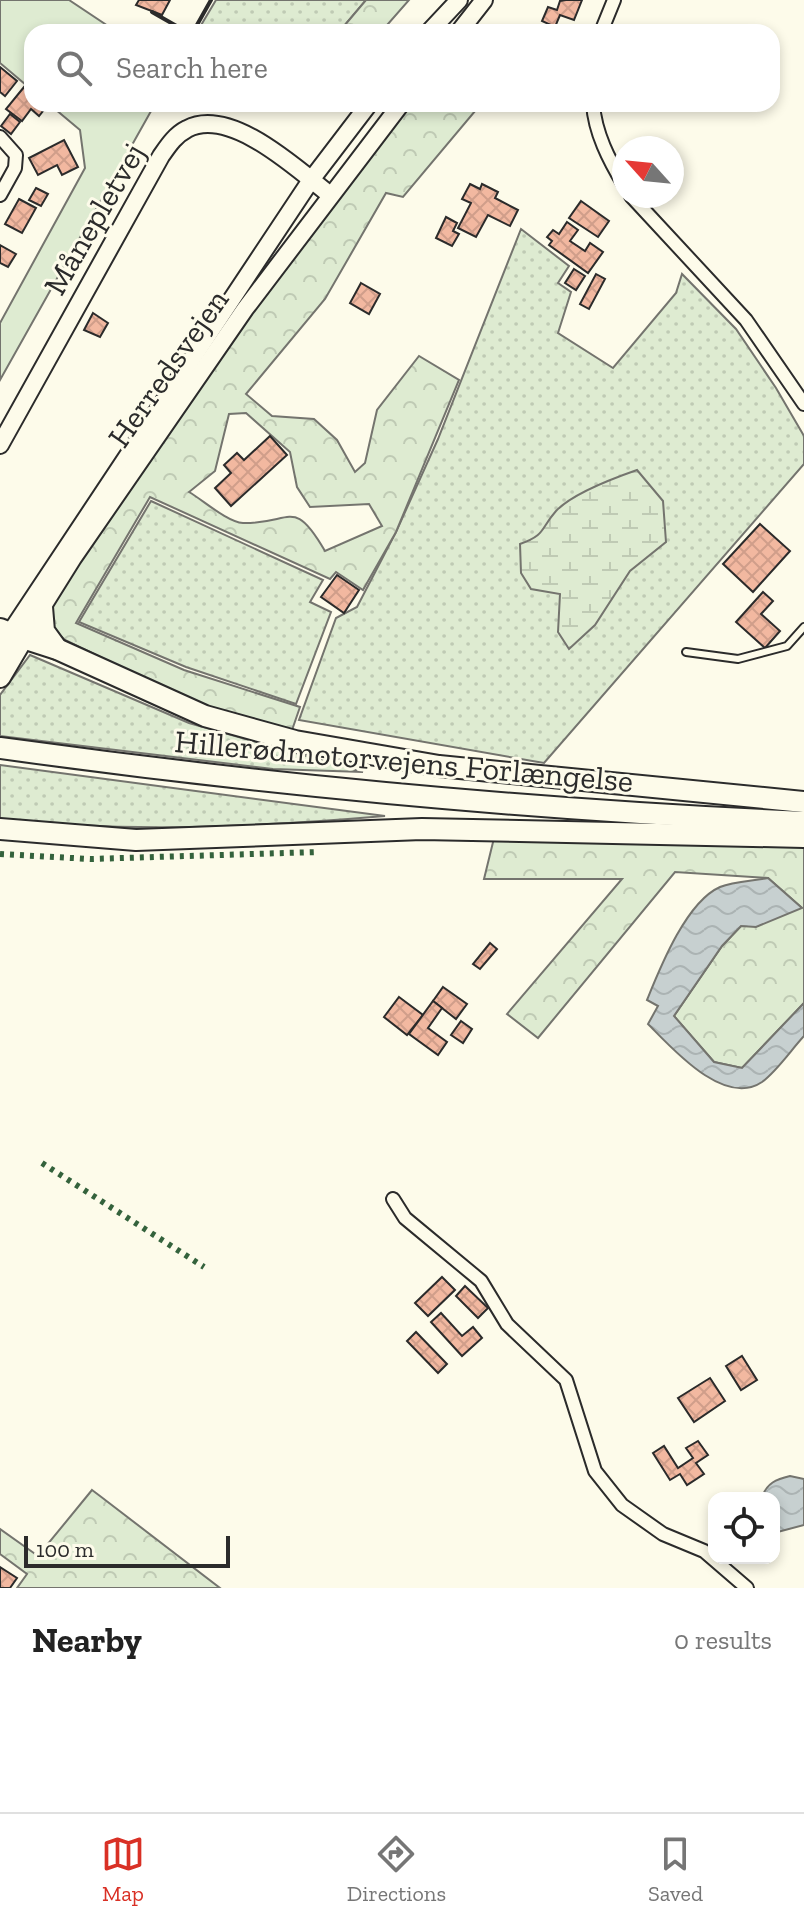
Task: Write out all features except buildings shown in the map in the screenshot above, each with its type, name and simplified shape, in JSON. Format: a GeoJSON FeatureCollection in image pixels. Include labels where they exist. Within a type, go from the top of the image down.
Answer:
{"type":"FeatureCollection","features":[{"type":"Feature","properties":{"kind":"main road"},"geometry":{"type":"LineString","coordinates":[[42,607],[44,631],[57,649]]}},
{"type":"Feature","properties":{"kind":"main road"},"geometry":{"type":"LineString","coordinates":[[8,637],[57,649],[205,716],[295,741],[439,766],[804,802]]}},
{"type":"Feature","properties":{"kind":"main road","name":"Herredsvejen"},"geometry":{"type":"LineString","coordinates":[[0,677],[8,637]]}},
{"type":"Feature","properties":{"kind":"main road","name":"Hillerødmotorvejens Forlængelse"},"geometry":{"type":"LineString","coordinates":[[0,748],[375,792],[804,822]]}},
{"type":"Feature","properties":{"kind":"main road"},"geometry":{"type":"LineString","coordinates":[[0,829],[136,840],[422,829],[804,837]]}},
{"type":"Feature","properties":{"kind":"street"},"geometry":{"type":"LineString","coordinates":[[436,24],[459,0]]}},
{"type":"Feature","properties":{"kind":"street"},"geometry":{"type":"LineString","coordinates":[[465,24],[484,0]]}},
{"type":"Feature","properties":{"kind":"street"},"geometry":{"type":"LineString","coordinates":[[604,24],[614,0]]}},
{"type":"Feature","properties":{"kind":"street","name":"Herredsvejen"},"geometry":{"type":"LineString","coordinates":[[8,637],[311,180],[363,112]]}},
{"type":"Feature","properties":{"kind":"street","name":"Herredsvejen"},"geometry":{"type":"LineString","coordinates":[[8,637],[42,607],[245,309],[329,194],[395,112]]}},
{"type":"Feature","properties":{"kind":"street"},"geometry":{"type":"LineString","coordinates":[[593,112],[594,121],[612,165]]}},
{"type":"Feature","properties":{"kind":"street","name":"Månepletvej"},"geometry":{"type":"LineString","coordinates":[[0,445],[172,141],[187,129],[207,123],[228,126],[244,133],[329,194]]}},
{"type":"Feature","properties":{"kind":"street"},"geometry":{"type":"LineString","coordinates":[[0,137],[16,155],[15,168],[0,195]]}},
{"type":"Feature","properties":{"kind":"street"},"geometry":{"type":"LineString","coordinates":[[642,208],[746,320],[804,404]]}},
{"type":"Feature","properties":{"kind":"street"},"geometry":{"type":"LineString","coordinates":[[393,1199],[405,1218],[481,1281],[507,1324],[566,1380],[595,1471],[622,1505],[652,1528],[704,1551],[747,1588]]}},
{"type":"Feature","properties":{"kind":"lane"},"geometry":{"type":"LineString","coordinates":[[686,652],[738,659],[787,646],[804,627]]}},
{"type":"Feature","properties":{"kind":"green space"},"geometry":{"type":"Polygon","coordinates":[[[0,0],[69,0],[105,24],[24,24],[24,83],[0,63],[0,0]]]}},
{"type":"Feature","properties":{"kind":"green space"},"geometry":{"type":"Polygon","coordinates":[[[216,0],[366,0],[346,24],[202,24],[216,0]]]}},
{"type":"Feature","properties":{"kind":"green space"},"geometry":{"type":"Polygon","coordinates":[[[366,0],[409,0],[388,24],[346,24],[366,0]]]}},
{"type":"Feature","properties":{"kind":"green space"},"geometry":{"type":"Polygon","coordinates":[[[59,112],[151,112],[0,380],[0,323],[85,168],[80,130],[59,112]]]}},
{"type":"Feature","properties":{"kind":"green space"},"geometry":{"type":"Polygon","coordinates":[[[404,112],[474,112],[403,197],[386,193],[325,299],[246,394],[272,416],[314,419],[337,440],[355,472],[365,463],[377,410],[419,356],[459,380],[396,532],[363,590],[336,572],[330,579],[150,497],[76,623],[184,670],[300,707],[291,733],[191,701],[65,640],[51,622],[49,614],[54,597],[69,570],[295,251],[404,112]],[[246,413],[229,414],[215,471],[189,492],[237,522],[298,518],[325,551],[382,526],[369,504],[310,507],[297,487],[290,452],[246,413]]]}},
{"type":"Feature","properties":{"kind":"green space"},"geometry":{"type":"Polygon","coordinates":[[[521,229],[569,266],[558,283],[571,292],[558,333],[613,368],[676,293],[682,274],[736,329],[776,388],[804,436],[804,464],[544,763],[299,720],[336,618],[357,607],[396,532],[438,439],[521,229]]]}},
{"type":"Feature","properties":{"kind":"green space"},"geometry":{"type":"Polygon","coordinates":[[[637,470],[663,501],[666,542],[630,571],[595,625],[569,649],[558,632],[560,594],[531,589],[521,573],[520,544],[539,534],[563,504],[594,487],[637,470]]]}},
{"type":"Feature","properties":{"kind":"green space"},"geometry":{"type":"Polygon","coordinates":[[[151,501],[323,580],[310,602],[331,612],[296,704],[186,667],[79,622],[151,501]]]}},
{"type":"Feature","properties":{"kind":"green space"},"geometry":{"type":"Polygon","coordinates":[[[30,655],[189,723],[363,772],[273,769],[0,736],[0,695],[30,655]]]}},
{"type":"Feature","properties":{"kind":"green space"},"geometry":{"type":"Polygon","coordinates":[[[0,765],[385,816],[192,827],[96,826],[0,819],[0,765]]]}},
{"type":"Feature","properties":{"kind":"green space"},"geometry":{"type":"Polygon","coordinates":[[[495,834],[804,842],[804,1003],[742,1068],[714,1062],[674,1016],[722,946],[741,926],[801,907],[768,878],[675,872],[538,1038],[507,1014],[622,879],[484,879],[495,834]]]}},
{"type":"Feature","properties":{"kind":"green space"},"geometry":{"type":"Polygon","coordinates":[[[92,1490],[220,1588],[17,1588],[27,1574],[0,1554],[0,1529],[38,1556],[92,1490]]]}},
{"type":"Feature","properties":{"kind":"water"},"geometry":{"type":"Polygon","coordinates":[[[768,878],[802,908],[756,927],[741,926],[722,946],[674,1016],[714,1062],[742,1068],[804,1003],[804,1036],[778,1066],[762,1082],[747,1088],[731,1087],[699,1071],[648,1024],[658,1006],[647,1000],[676,937],[696,906],[720,887],[768,878]]]}},
{"type":"Feature","properties":{"kind":"water"},"geometry":{"type":"Polygon","coordinates":[[[790,1476],[804,1479],[804,1525],[780,1531],[780,1492],[765,1492],[773,1482],[790,1476]]]}},
{"type":"Feature","properties":{"kind":"hedge"},"geometry":{"type":"LineString","coordinates":[[0,854],[90,859],[318,852]]}},
{"type":"Feature","properties":{"kind":"hedge"},"geometry":{"type":"LineString","coordinates":[[42,1163],[204,1267]]}},
{"type":"Feature","properties":{"kind":"wall"},"geometry":{"type":"LineString","coordinates":[[198,24],[211,0]]}},
{"type":"Feature","properties":{"kind":"wall"},"geometry":{"type":"LineString","coordinates":[[152,12],[173,24]]}}]}
